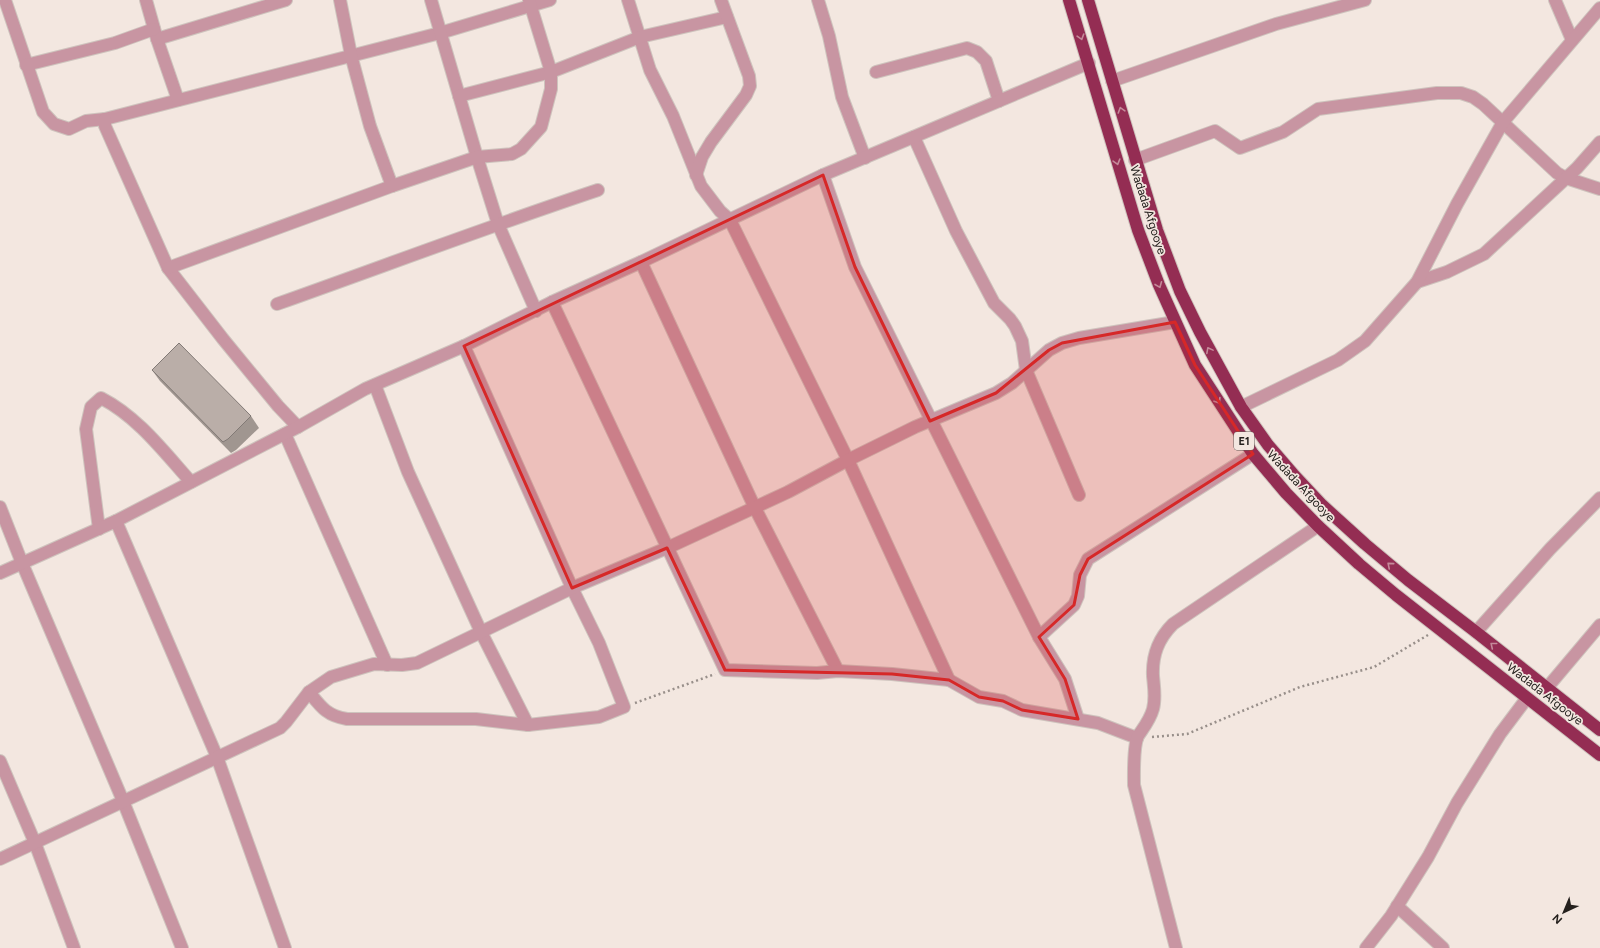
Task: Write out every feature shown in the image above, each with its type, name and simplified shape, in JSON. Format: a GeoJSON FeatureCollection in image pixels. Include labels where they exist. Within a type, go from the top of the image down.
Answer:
{"type":"FeatureCollection","features":[{"type":"Feature","properties":{"kind":"highway","name":"Wadada Afgooye"},"geometry":{"type":"LineString","coordinates":[[1069,0],[1138,230],[1175,322],[1195,365],[1253,454],[1286,493],[1318,526],[1396,596],[1600,755]]}},
{"type":"Feature","properties":{"kind":"highway","name":"Wadada Afgooye"},"geometry":{"type":"LineString","coordinates":[[1088,0],[1157,230],[1180,291],[1240,407],[1268,445],[1322,505],[1365,544],[1408,580],[1600,730]]}},
{"type":"Feature","properties":{"kind":"street"},"geometry":{"type":"LineString","coordinates":[[0,2],[5,0],[43,112],[54,124],[69,129],[86,121],[105,119],[440,33],[530,3],[550,0]]}},
{"type":"Feature","properties":{"kind":"street"},"geometry":{"type":"LineString","coordinates":[[146,0],[178,100]]}},
{"type":"Feature","properties":{"kind":"street"},"geometry":{"type":"LineString","coordinates":[[26,65],[156,34],[247,6],[286,0]]}},
{"type":"Feature","properties":{"kind":"street"},"geometry":{"type":"LineString","coordinates":[[340,0],[351,55],[370,126],[392,186]]}},
{"type":"Feature","properties":{"kind":"street"},"geometry":{"type":"LineString","coordinates":[[431,0],[498,224],[536,311]]}},
{"type":"Feature","properties":{"kind":"street"},"geometry":{"type":"LineString","coordinates":[[628,0],[650,70],[673,116],[701,186],[708,197],[730,220],[848,460],[949,680]]}},
{"type":"Feature","properties":{"kind":"street"},"geometry":{"type":"LineString","coordinates":[[696,174],[702,157],[710,142],[746,95],[750,86],[749,76],[721,0]]}},
{"type":"Feature","properties":{"kind":"street"},"geometry":{"type":"LineString","coordinates":[[818,0],[829,36],[842,97],[865,158]]}},
{"type":"Feature","properties":{"kind":"street"},"geometry":{"type":"LineString","coordinates":[[1112,81],[1276,24],[1365,0]]}},
{"type":"Feature","properties":{"kind":"street"},"geometry":{"type":"LineString","coordinates":[[1555,0],[1572,40]]}},
{"type":"Feature","properties":{"kind":"street"},"geometry":{"type":"LineString","coordinates":[[168,268],[392,186],[477,157],[512,154],[521,149],[541,127],[551,89],[551,72],[530,3]]}},
{"type":"Feature","properties":{"kind":"street"},"geometry":{"type":"LineString","coordinates":[[1240,407],[1338,360],[1366,341],[1417,282],[1457,204],[1503,122],[1600,8]]}},
{"type":"Feature","properties":{"kind":"street"},"geometry":{"type":"LineString","coordinates":[[459,96],[551,72],[640,37],[727,16]]}},
{"type":"Feature","properties":{"kind":"street"},"geometry":{"type":"LineString","coordinates":[[876,72],[967,48],[977,52],[986,61],[999,101]]}},
{"type":"Feature","properties":{"kind":"street"},"geometry":{"type":"LineString","coordinates":[[0,573],[116,521],[285,434],[365,389],[464,346],[552,302],[641,262],[823,175],[914,138],[1089,63]]}},
{"type":"Feature","properties":{"kind":"street"},"geometry":{"type":"LineString","coordinates":[[1136,160],[1215,131],[1240,148],[1283,132],[1318,109],[1437,92],[1462,93],[1473,97],[1483,104],[1557,173],[1566,178],[1600,190]]}},
{"type":"Feature","properties":{"kind":"street"},"geometry":{"type":"LineString","coordinates":[[105,119],[105,126],[168,268],[278,406],[298,427]]}},
{"type":"Feature","properties":{"kind":"street"},"geometry":{"type":"LineString","coordinates":[[914,138],[956,231],[994,303],[1010,319],[1022,341],[1026,370],[1079,495]]}},
{"type":"Feature","properties":{"kind":"street"},"geometry":{"type":"LineString","coordinates":[[1417,282],[1447,272],[1484,254],[1566,178],[1600,142]]}},
{"type":"Feature","properties":{"kind":"street"},"geometry":{"type":"LineString","coordinates":[[823,175],[855,267],[930,421],[1039,637],[1065,679],[1078,719]]}},
{"type":"Feature","properties":{"kind":"street"},"geometry":{"type":"LineString","coordinates":[[277,304],[380,268],[498,224],[598,190]]}},
{"type":"Feature","properties":{"kind":"street"},"geometry":{"type":"LineString","coordinates":[[641,262],[754,506],[838,671]]}},
{"type":"Feature","properties":{"kind":"street"},"geometry":{"type":"LineString","coordinates":[[552,302],[725,670],[817,673],[838,671],[892,674],[949,680],[979,697],[1003,701],[1022,710],[1098,723],[1137,738]]}},
{"type":"Feature","properties":{"kind":"street"},"geometry":{"type":"LineString","coordinates":[[0,859],[280,728],[309,692],[331,677],[340,673],[374,664],[387,665],[417,663],[572,588],[667,548],[754,506],[788,492],[848,460],[930,421],[996,393],[1012,383],[1049,350],[1062,343],[1079,338],[1175,322]]}},
{"type":"Feature","properties":{"kind":"street"},"geometry":{"type":"LineString","coordinates":[[309,692],[321,708],[336,718],[347,719],[476,719],[528,725],[599,717],[624,708],[599,644],[572,588],[464,346]]}},
{"type":"Feature","properties":{"kind":"street"},"geometry":{"type":"LineString","coordinates":[[375,385],[408,472],[481,632],[528,725]]}},
{"type":"Feature","properties":{"kind":"street"},"geometry":{"type":"LineString","coordinates":[[99,528],[86,429],[91,407],[101,398],[115,405],[139,424],[191,482]]}},
{"type":"Feature","properties":{"kind":"street"},"geometry":{"type":"LineString","coordinates":[[285,434],[387,665]]}},
{"type":"Feature","properties":{"kind":"street"},"geometry":{"type":"LineString","coordinates":[[1039,637],[1074,605],[1078,596],[1080,575],[1088,559],[1253,454]]}},
{"type":"Feature","properties":{"kind":"street"},"geometry":{"type":"LineString","coordinates":[[1476,632],[1550,550],[1600,498]]}},
{"type":"Feature","properties":{"kind":"street"},"geometry":{"type":"LineString","coordinates":[[0,507],[22,563],[124,801],[182,948]]}},
{"type":"Feature","properties":{"kind":"street"},"geometry":{"type":"LineString","coordinates":[[116,521],[216,757],[285,948]]}},
{"type":"Feature","properties":{"kind":"street"},"geometry":{"type":"LineString","coordinates":[[1176,948],[1134,785],[1133,765],[1137,738],[1146,727],[1153,710],[1155,697],[1153,674],[1155,657],[1160,640],[1167,630],[1174,624],[1318,526]]}},
{"type":"Feature","properties":{"kind":"street"},"geometry":{"type":"LineString","coordinates":[[1546,689],[1600,625]]}},
{"type":"Feature","properties":{"kind":"street"},"geometry":{"type":"LineString","coordinates":[[1366,948],[1397,906],[1428,857],[1457,802],[1500,734],[1527,698]]}},
{"type":"Feature","properties":{"kind":"street"},"geometry":{"type":"LineString","coordinates":[[0,761],[35,843],[74,948]]}},
{"type":"Feature","properties":{"kind":"street"},"geometry":{"type":"LineString","coordinates":[[1397,906],[1443,948]]}},
{"type":"Feature","properties":{"kind":"path"},"geometry":{"type":"LineString","coordinates":[[1137,738],[1187,734],[1300,687],[1374,667],[1439,628]]}},
{"type":"Feature","properties":{"kind":"path"},"geometry":{"type":"LineString","coordinates":[[624,708],[725,670]]}},
{"type":"Feature","properties":{"kind":"highlighted area"},"geometry":{"type":"Polygon","coordinates":[[[823,175],[855,267],[930,421],[996,393],[1049,350],[1062,343],[1175,322],[1195,365],[1253,454],[1088,559],[1080,575],[1074,605],[1039,637],[1065,679],[1078,719],[1022,710],[1003,701],[979,697],[949,680],[892,674],[725,670],[667,548],[572,588],[464,346],[823,175]]]}},
{"type":"Feature","properties":{"kind":"building"},"geometry":{"type":"Polygon","coordinates":[[[179,343],[251,416],[228,439],[223,442],[152,370],[179,343]]]}}]}
